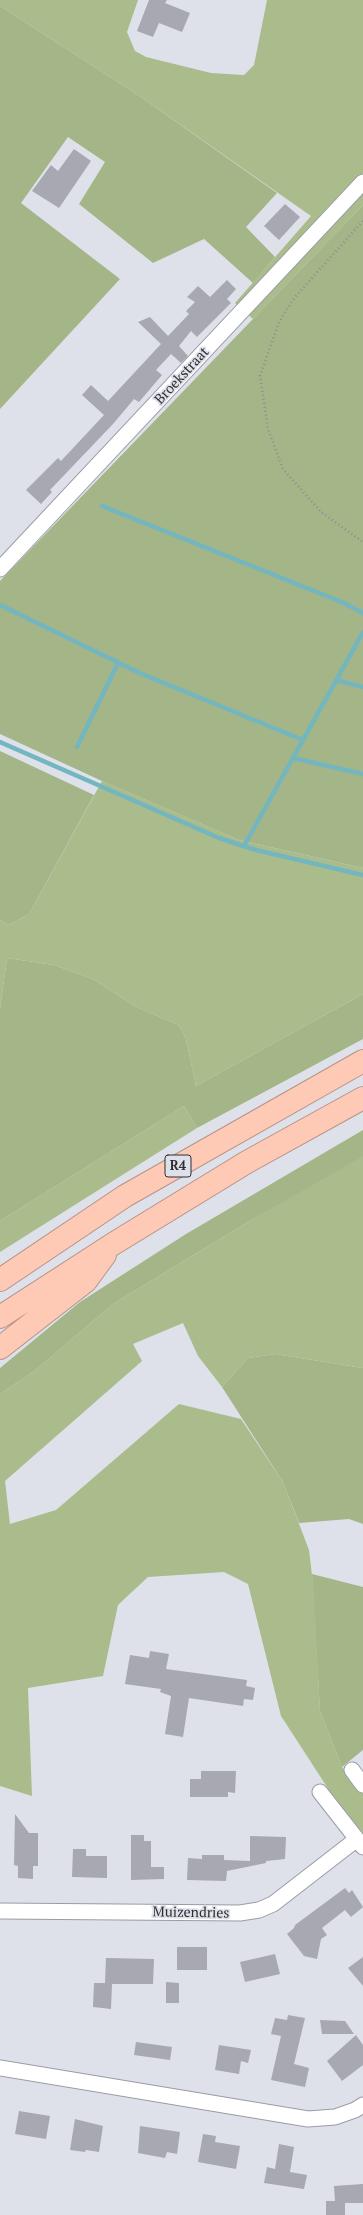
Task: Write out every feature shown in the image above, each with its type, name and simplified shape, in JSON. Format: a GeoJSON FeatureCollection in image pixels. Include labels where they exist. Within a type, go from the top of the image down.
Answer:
{"type":"FeatureCollection","features":[{"type":"Feature","properties":{"kind":"highway","name":"R4"},"geometry":{"type":"LineString","coordinates":[[0,1280],[125,1196],[363,1061]]}},
{"type":"Feature","properties":{"kind":"highway","name":"R4"},"geometry":{"type":"LineString","coordinates":[[0,1317],[113,1244],[247,1162],[363,1098]]}},
{"type":"Feature","properties":{"kind":"highway"},"geometry":{"type":"LineString","coordinates":[[0,1348],[86,1281],[113,1244]]}},
{"type":"Feature","properties":{"kind":"street","name":"Broekstraat"},"geometry":{"type":"LineString","coordinates":[[0,569],[363,182]]}},
{"type":"Feature","properties":{"kind":"street"},"geometry":{"type":"LineString","coordinates":[[352,1770],[363,1785]]}},
{"type":"Feature","properties":{"kind":"street"},"geometry":{"type":"LineString","coordinates":[[320,1792],[360,1843]]}},
{"type":"Feature","properties":{"kind":"street","name":"Muizendries"},"geometry":{"type":"LineString","coordinates":[[0,1911],[240,1914],[259,1910],[273,1904],[360,1843]]}},
{"type":"Feature","properties":{"kind":"street"},"geometry":{"type":"LineString","coordinates":[[0,2068],[308,2119],[335,2117],[355,2110],[363,2104]]}},
{"type":"Feature","properties":{"kind":"path"},"geometry":{"type":"LineString","coordinates":[[363,221],[295,297],[279,322],[260,376],[268,429],[284,469],[321,512],[363,542]]}},
{"type":"Feature","properties":{"kind":"green space"},"geometry":{"type":"Polygon","coordinates":[[[0,0],[138,0],[127,32],[135,51],[146,57],[211,73],[244,75],[254,65],[267,0],[363,0],[363,205],[253,319],[235,303],[311,216],[138,95],[0,6],[0,0]]]}},
{"type":"Feature","properties":{"kind":"green space"},"geometry":{"type":"Polygon","coordinates":[[[0,6],[138,95],[277,193],[246,227],[275,257],[253,283],[204,239],[153,263],[79,204],[105,162],[68,137],[21,203],[120,279],[0,409],[0,6]]]}},
{"type":"Feature","properties":{"kind":"green space"},"geometry":{"type":"Polygon","coordinates":[[[363,205],[363,868],[239,840],[102,781],[0,734],[0,581],[363,205]]]}},
{"type":"Feature","properties":{"kind":"green space"},"geometry":{"type":"Polygon","coordinates":[[[0,751],[94,795],[29,914],[9,925],[0,920],[0,751]]]}},
{"type":"Feature","properties":{"kind":"green space"},"geometry":{"type":"Polygon","coordinates":[[[102,781],[239,840],[363,868],[363,994],[196,1086],[186,1039],[179,1025],[136,1007],[93,979],[54,965],[7,958],[0,1009],[0,920],[9,925],[29,914],[102,781]]]}},
{"type":"Feature","properties":{"kind":"green space"},"geometry":{"type":"Polygon","coordinates":[[[7,958],[54,965],[93,979],[136,1007],[179,1025],[186,1039],[196,1086],[363,994],[363,1039],[197,1128],[184,1106],[0,1221],[0,1009],[7,958]]]}},
{"type":"Feature","properties":{"kind":"green space"},"geometry":{"type":"Polygon","coordinates":[[[184,1106],[197,1128],[0,1252],[0,1221],[184,1106]]]}},
{"type":"Feature","properties":{"kind":"green space"},"geometry":{"type":"Polygon","coordinates":[[[363,1130],[363,1159],[253,1219],[113,1304],[37,1369],[0,1394],[0,1368],[80,1302],[186,1234],[363,1130]]]}},
{"type":"Feature","properties":{"kind":"green space"},"geometry":{"type":"Polygon","coordinates":[[[363,1156],[363,1368],[275,1354],[248,1358],[222,1387],[198,1356],[183,1323],[133,1344],[142,1361],[5,1481],[10,1524],[56,1510],[179,1404],[241,1419],[283,1482],[309,1550],[314,1592],[320,1711],[342,1767],[363,1790],[363,1835],[329,1790],[281,1716],[248,1584],[224,1572],[148,1577],[118,1605],[103,1676],[28,1688],[32,1796],[0,1786],[0,1394],[37,1369],[113,1304],[253,1219],[363,1156]]]}},
{"type":"Feature","properties":{"kind":"green space"},"geometry":{"type":"Polygon","coordinates":[[[275,1354],[363,1368],[363,1524],[349,1519],[299,1523],[283,1482],[222,1387],[248,1358],[275,1354]]]}},
{"type":"Feature","properties":{"kind":"green space"},"geometry":{"type":"Polygon","coordinates":[[[312,1574],[363,1587],[363,1750],[342,1767],[320,1711],[312,1574]]]}},
{"type":"Feature","properties":{"kind":"building"},"geometry":{"type":"Polygon","coordinates":[[[149,0],[167,0],[165,3],[190,13],[182,32],[159,23],[153,37],[137,31],[149,0]]]}},
{"type":"Feature","properties":{"kind":"building"},"geometry":{"type":"Polygon","coordinates":[[[74,149],[91,161],[59,208],[32,191],[51,165],[58,171],[74,149]]]}},
{"type":"Feature","properties":{"kind":"building"},"geometry":{"type":"Polygon","coordinates":[[[285,204],[300,217],[279,240],[264,226],[285,204]]]}},
{"type":"Feature","properties":{"kind":"building"},"geometry":{"type":"Polygon","coordinates":[[[227,280],[236,289],[227,299],[231,303],[197,337],[191,331],[179,346],[188,356],[181,363],[171,354],[156,370],[162,375],[139,402],[134,399],[113,424],[50,490],[52,492],[41,504],[26,490],[58,458],[61,461],[104,415],[82,395],[91,385],[108,401],[161,344],[138,322],[150,317],[168,336],[189,314],[186,311],[195,302],[187,297],[198,286],[210,297],[227,280]]]}},
{"type":"Feature","properties":{"kind":"building"},"geometry":{"type":"Polygon","coordinates":[[[150,1651],[169,1654],[166,1669],[247,1680],[246,1686],[255,1688],[253,1700],[244,1699],[243,1706],[189,1698],[183,1737],[165,1734],[171,1696],[160,1692],[161,1689],[125,1684],[130,1655],[149,1658],[150,1651]]]}},
{"type":"Feature","properties":{"kind":"building"},"geometry":{"type":"Polygon","coordinates":[[[201,1771],[236,1771],[235,1793],[228,1792],[228,1797],[190,1797],[190,1779],[201,1779],[201,1771]]]}},
{"type":"Feature","properties":{"kind":"building"},"geometry":{"type":"Polygon","coordinates":[[[15,1814],[29,1833],[38,1833],[38,1866],[33,1866],[33,1879],[18,1878],[18,1866],[14,1865],[15,1814]]]}},
{"type":"Feature","properties":{"kind":"building"},"geometry":{"type":"Polygon","coordinates":[[[131,1835],[144,1835],[144,1841],[151,1841],[151,1867],[164,1867],[164,1879],[131,1880],[131,1835]]]}},
{"type":"Feature","properties":{"kind":"building"},"geometry":{"type":"Polygon","coordinates":[[[250,1836],[286,1837],[285,1859],[266,1861],[266,1863],[227,1871],[226,1881],[187,1880],[188,1858],[202,1859],[202,1855],[224,1855],[224,1860],[250,1861],[250,1836]]]}},
{"type":"Feature","properties":{"kind":"building"},"geometry":{"type":"Polygon","coordinates":[[[73,1849],[86,1849],[86,1856],[107,1856],[107,1878],[72,1877],[73,1849]]]}},
{"type":"Feature","properties":{"kind":"building"},"geometry":{"type":"Polygon","coordinates":[[[345,1888],[349,1893],[352,1890],[363,1907],[351,1917],[345,1910],[322,1928],[327,1935],[321,1939],[317,1959],[304,1956],[287,1934],[294,1928],[295,1925],[345,1888]]]}},
{"type":"Feature","properties":{"kind":"building"},"geometry":{"type":"Polygon","coordinates":[[[177,1947],[207,1947],[207,1970],[177,1970],[177,1947]]]}},
{"type":"Feature","properties":{"kind":"building"},"geometry":{"type":"Polygon","coordinates":[[[275,1954],[280,1974],[245,1982],[240,1962],[275,1954]]]}},
{"type":"Feature","properties":{"kind":"building"},"geometry":{"type":"Polygon","coordinates":[[[363,1957],[363,1986],[348,1968],[363,1957]]]}},
{"type":"Feature","properties":{"kind":"building"},"geometry":{"type":"Polygon","coordinates":[[[106,1958],[154,1959],[153,1984],[112,1984],[111,2009],[93,2007],[94,1983],[105,1983],[106,1958]]]}},
{"type":"Feature","properties":{"kind":"building"},"geometry":{"type":"Polygon","coordinates":[[[166,1982],[179,1983],[179,2003],[166,2003],[166,1982]]]}},
{"type":"Feature","properties":{"kind":"building"},"geometry":{"type":"Polygon","coordinates":[[[288,2015],[305,2018],[294,2064],[309,2068],[305,2087],[271,2080],[281,2036],[271,2034],[275,2018],[287,2020],[288,2015]]]}},
{"type":"Feature","properties":{"kind":"building"},"geometry":{"type":"Polygon","coordinates":[[[320,2020],[345,2021],[354,2034],[322,2034],[320,2020]]]}},
{"type":"Feature","properties":{"kind":"building"},"geometry":{"type":"Polygon","coordinates":[[[356,2035],[363,2045],[363,2065],[342,2081],[327,2061],[356,2035]]]}},
{"type":"Feature","properties":{"kind":"building"},"geometry":{"type":"Polygon","coordinates":[[[136,2042],[172,2047],[170,2060],[134,2055],[136,2042]]]}},
{"type":"Feature","properties":{"kind":"building"},"geometry":{"type":"Polygon","coordinates":[[[219,2045],[251,2050],[248,2063],[241,2061],[239,2074],[215,2070],[219,2045]]]}},
{"type":"Feature","properties":{"kind":"building"},"geometry":{"type":"Polygon","coordinates":[[[19,2111],[50,2116],[46,2139],[15,2134],[19,2111]]]}},
{"type":"Feature","properties":{"kind":"building"},"geometry":{"type":"Polygon","coordinates":[[[75,2119],[103,2126],[99,2152],[70,2150],[75,2119]]]}},
{"type":"Feature","properties":{"kind":"building"},"geometry":{"type":"Polygon","coordinates":[[[140,2126],[180,2132],[177,2154],[167,2152],[165,2158],[138,2153],[140,2126]]]}},
{"type":"Feature","properties":{"kind":"building"},"geometry":{"type":"Polygon","coordinates":[[[203,2134],[216,2136],[215,2142],[240,2146],[236,2169],[198,2162],[203,2134]]]}},
{"type":"Feature","properties":{"kind":"building"},"geometry":{"type":"Polygon","coordinates":[[[279,2144],[294,2147],[290,2172],[307,2175],[304,2189],[264,2183],[267,2167],[275,2169],[279,2144]]]}},
{"type":"Feature","properties":{"kind":"building"},"geometry":{"type":"Polygon","coordinates":[[[363,2184],[363,2203],[345,2203],[345,2215],[326,2215],[326,2201],[335,2201],[334,2186],[363,2184]]]}},
{"type":"Feature","properties":{"kind":"waterway"},"geometry":{"type":"LineString","coordinates":[[102,506],[344,603],[363,613]]}},
{"type":"Feature","properties":{"kind":"waterway"},"geometry":{"type":"LineString","coordinates":[[0,605],[142,674],[303,740]]}},
{"type":"Feature","properties":{"kind":"waterway"},"geometry":{"type":"LineString","coordinates":[[244,846],[363,632]]}},
{"type":"Feature","properties":{"kind":"waterway"},"geometry":{"type":"LineString","coordinates":[[77,747],[118,663]]}},
{"type":"Feature","properties":{"kind":"waterway"},"geometry":{"type":"LineString","coordinates":[[336,680],[363,687]]}},
{"type":"Feature","properties":{"kind":"waterway"},"geometry":{"type":"LineString","coordinates":[[0,742],[219,838],[256,850],[363,875]]}},
{"type":"Feature","properties":{"kind":"waterway"},"geometry":{"type":"LineString","coordinates":[[293,758],[363,774]]}}]}
